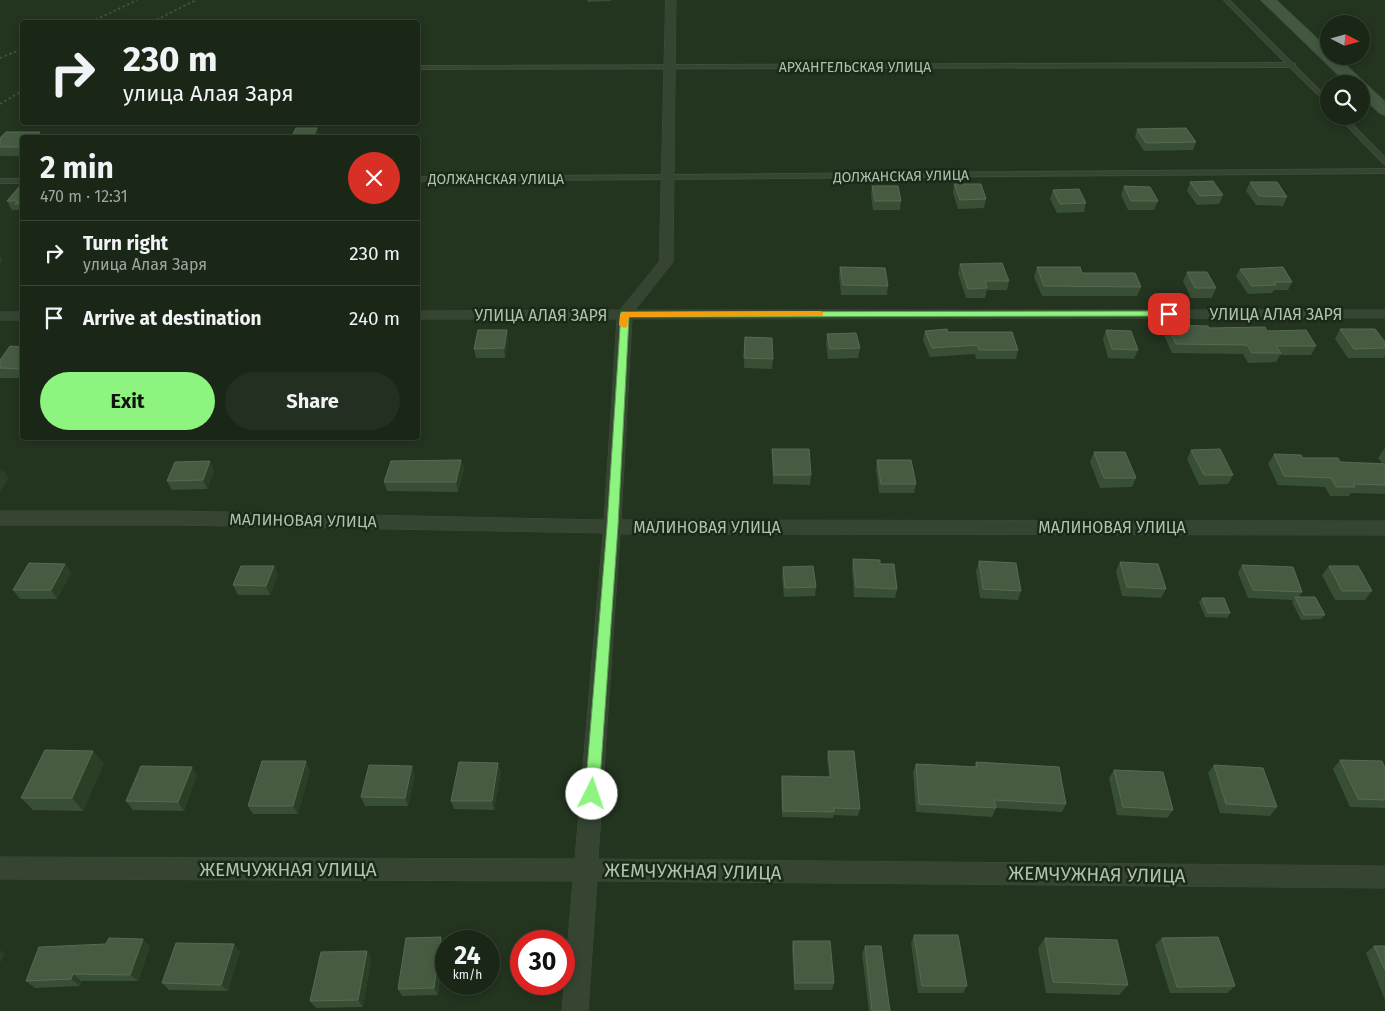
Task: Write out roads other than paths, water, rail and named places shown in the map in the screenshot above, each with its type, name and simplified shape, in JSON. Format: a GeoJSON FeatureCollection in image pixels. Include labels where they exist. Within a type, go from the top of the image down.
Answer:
{"type":"FeatureCollection","features":[{"type":"Feature","properties":{"kind":"main road"},"geometry":{"type":"LineString","coordinates":[[1268,0],[1347,75]]}},
{"type":"Feature","properties":{"kind":"main road"},"geometry":{"type":"LineString","coordinates":[[1370,96],[1385,110]]}},
{"type":"Feature","properties":{"kind":"street"},"geometry":{"type":"LineString","coordinates":[[575,1011],[612,526],[625,314],[666,262],[671,0]]}},
{"type":"Feature","properties":{"kind":"street","name":"УЛИЦА АЛАЯ ЗАРЯ"},"geometry":{"type":"LineString","coordinates":[[420,315],[1385,314]]}},
{"type":"Feature","properties":{"kind":"street"},"geometry":{"type":"LineString","coordinates":[[0,316],[20,316]]}},
{"type":"Feature","properties":{"kind":"street","name":"МАЛИНОВАЯ УЛИЦА"},"geometry":{"type":"LineString","coordinates":[[0,518],[175,518],[612,526],[1385,528]]}},
{"type":"Feature","properties":{"kind":"street","name":"ЖЕМЧУЖНАЯ УЛИЦА"},"geometry":{"type":"LineString","coordinates":[[0,868],[586,870],[1385,877]]}},
{"type":"Feature","properties":{"kind":"lane"},"geometry":{"type":"LineString","coordinates":[[1226,0],[1320,94]]}},
{"type":"Feature","properties":{"kind":"lane","name":"АРХАНГЕЛЬСКАЯ УЛИЦА"},"geometry":{"type":"LineString","coordinates":[[420,68],[1293,65]]}},
{"type":"Feature","properties":{"kind":"lane"},"geometry":{"type":"LineString","coordinates":[[1350,125],[1385,162]]}},
{"type":"Feature","properties":{"kind":"lane","name":"ДОЛЖАНСКАЯ УЛИЦА"},"geometry":{"type":"LineString","coordinates":[[420,179],[1385,171]]}},
{"type":"Feature","properties":{"kind":"lane"},"geometry":{"type":"LineString","coordinates":[[0,181],[20,181]]}}]}
